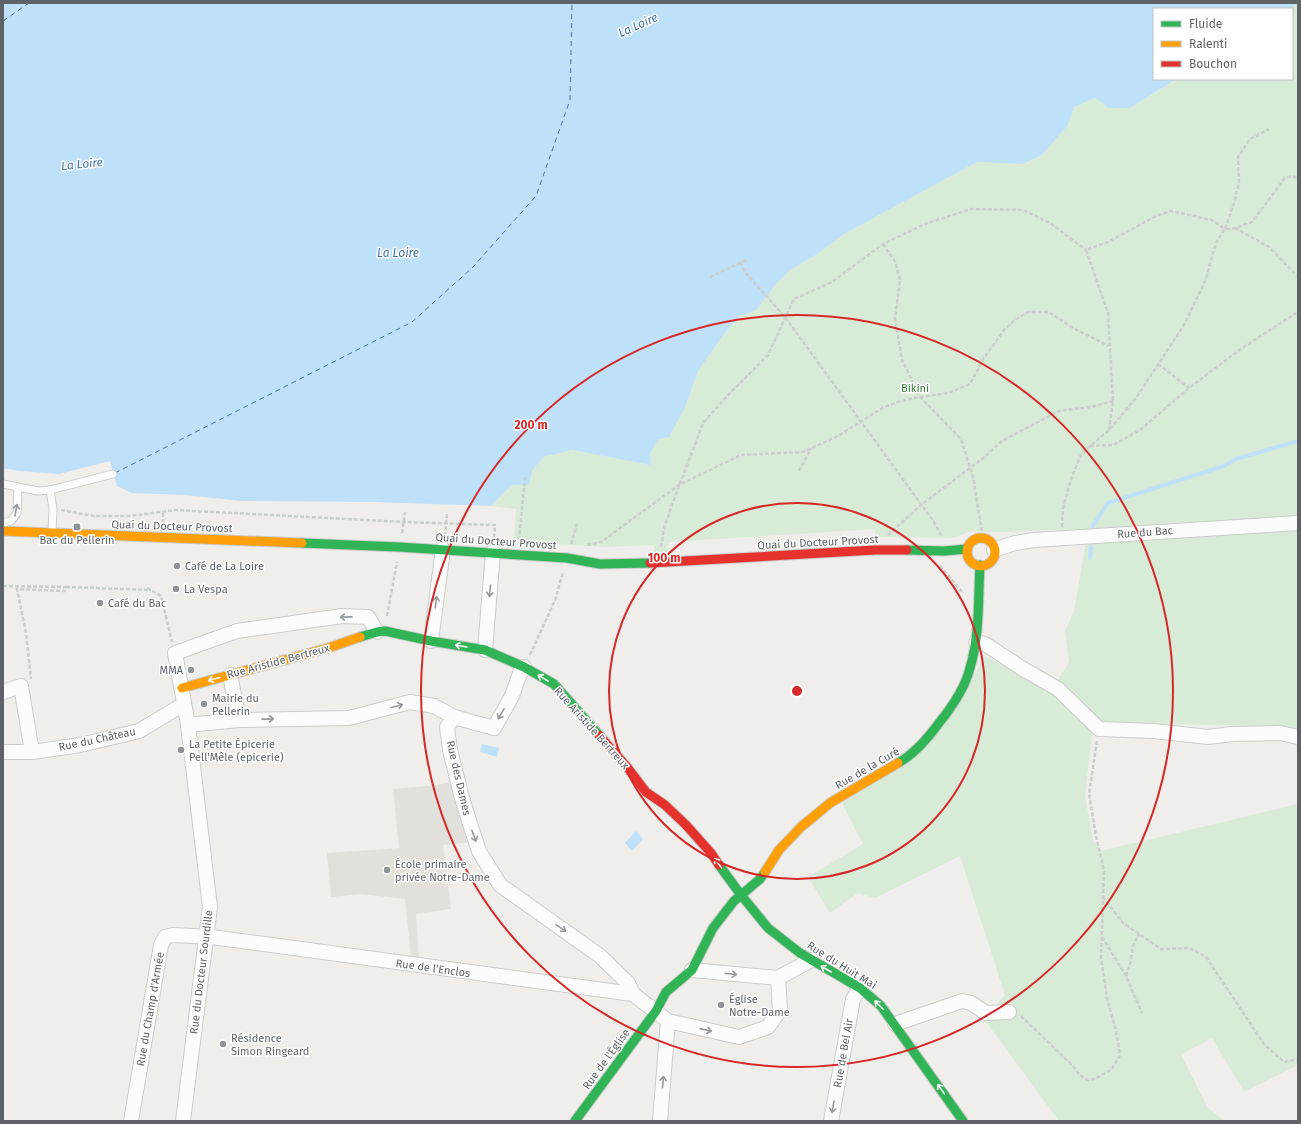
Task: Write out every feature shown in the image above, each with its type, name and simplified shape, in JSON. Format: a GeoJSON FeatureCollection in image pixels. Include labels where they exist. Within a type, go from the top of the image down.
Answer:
{"type":"FeatureCollection","features":[{"type":"Feature","properties":{"kind":"street","name":"Rue du Bac"},"geometry":{"type":"LineString","coordinates":[[994,550],[1029,541],[1062,537],[1298,523]]}},
{"type":"Feature","properties":{"kind":"street","name":"Quai du Docteur Provost"},"geometry":{"type":"LineString","coordinates":[[3,531],[443,549],[494,548],[600,564],[669,562],[875,550],[967,550]]}},
{"type":"Feature","properties":{"kind":"street"},"geometry":{"type":"LineString","coordinates":[[979,538],[983,538],[990,542],[994,550],[994,554],[988,564],[980,566],[968,558],[967,550],[971,542],[979,538]]}},
{"type":"Feature","properties":{"kind":"street"},"geometry":{"type":"LineString","coordinates":[[485,650],[494,548]]}},
{"type":"Feature","properties":{"kind":"street"},"geometry":{"type":"LineString","coordinates":[[431,641],[443,549]]}},
{"type":"Feature","properties":{"kind":"street","name":"Rue de la Curé"},"geometry":{"type":"LineString","coordinates":[[692,970],[713,928],[734,900],[760,879],[779,850],[807,822],[830,803],[906,759],[929,737],[947,713],[960,692],[970,669],[976,642],[980,566]]}},
{"type":"Feature","properties":{"kind":"street"},"geometry":{"type":"LineString","coordinates":[[184,704],[175,653],[237,631],[342,616],[368,617],[381,631]]}},
{"type":"Feature","properties":{"kind":"street","name":"Rue Aristide Bertreux"},"geometry":{"type":"LineString","coordinates":[[182,688],[328,648],[381,631],[485,650],[524,667],[554,684],[627,767],[646,792],[665,805],[706,847],[741,895]]}},
{"type":"Feature","properties":{"kind":"street"},"geometry":{"type":"LineString","coordinates":[[976,642],[985,644],[1023,669],[1058,689],[1099,729],[1154,731],[1208,737],[1232,734],[1280,733],[1298,737]]}},
{"type":"Feature","properties":{"kind":"street"},"geometry":{"type":"LineString","coordinates":[[188,725],[239,720],[349,718],[410,702],[434,706],[454,717],[494,728],[512,696],[520,673],[524,667]]}},
{"type":"Feature","properties":{"kind":"street"},"geometry":{"type":"LineString","coordinates":[[230,674],[239,720]]}},
{"type":"Feature","properties":{"kind":"street"},"geometry":{"type":"LineString","coordinates":[[3,692],[21,686],[32,752]]}},
{"type":"Feature","properties":{"kind":"street","name":"Rue du Château"},"geometry":{"type":"LineString","coordinates":[[3,752],[32,752],[80,745],[139,731],[184,704]]}},
{"type":"Feature","properties":{"kind":"street","name":"Rue du Docteur Sourdille"},"geometry":{"type":"LineString","coordinates":[[183,1121],[210,907],[188,725],[184,704]]}},
{"type":"Feature","properties":{"kind":"street","name":"Rue des Dames"},"geometry":{"type":"LineString","coordinates":[[454,717],[447,727],[450,750],[462,798],[479,851],[500,885],[600,956],[628,983],[633,994]]}},
{"type":"Feature","properties":{"kind":"street","name":"Rue du Huit Mai"},"geometry":{"type":"LineString","coordinates":[[741,895],[768,928],[811,960],[860,988],[881,1006],[963,1121]]}},
{"type":"Feature","properties":{"kind":"street","name":"Rue du Champ d'Armée"},"geometry":{"type":"LineString","coordinates":[[131,1121],[161,945],[165,937],[173,935],[206,937]]}},
{"type":"Feature","properties":{"kind":"street","name":"Rue de l'Enclos"},"geometry":{"type":"LineString","coordinates":[[206,937],[633,994],[668,1020]]}},
{"type":"Feature","properties":{"kind":"street"},"geometry":{"type":"LineString","coordinates":[[692,970],[778,978],[811,960]]}},
{"type":"Feature","properties":{"kind":"street","name":"Rue de l'Église"},"geometry":{"type":"LineString","coordinates":[[575,1121],[656,1011],[666,992],[692,970]]}},
{"type":"Feature","properties":{"kind":"street"},"geometry":{"type":"LineString","coordinates":[[660,1121],[668,1020],[738,1037],[768,1027],[780,1010],[778,978]]}},
{"type":"Feature","properties":{"kind":"street","name":"Rue de Bel Air"},"geometry":{"type":"LineString","coordinates":[[831,1121],[853,1000],[860,988]]}},
{"type":"Feature","properties":{"kind":"street"},"geometry":{"type":"LineString","coordinates":[[895,1024],[962,1001],[971,1003],[986,1013],[1009,1012]]}},
{"type":"Feature","properties":{"kind":"lane"},"geometry":{"type":"LineString","coordinates":[[3,484],[38,491],[50,490],[113,474]]}},
{"type":"Feature","properties":{"kind":"lane"},"geometry":{"type":"LineString","coordinates":[[3,522],[12,521],[17,513],[18,488]]}},
{"type":"Feature","properties":{"kind":"lane"},"geometry":{"type":"LineString","coordinates":[[50,490],[53,509],[52,533]]}},
{"type":"Feature","properties":{"kind":"path"},"geometry":{"type":"LineString","coordinates":[[1062,537],[1063,508],[1072,476],[1081,455],[1109,430],[1136,398],[1184,325],[1206,279],[1217,241],[1225,229],[1235,200],[1239,182],[1238,157],[1250,139],[1269,129]]}},
{"type":"Feature","properties":{"kind":"path"},"geometry":{"type":"LineString","coordinates":[[1086,250],[1108,242],[1156,216],[1172,210],[1212,220],[1225,229],[1235,228],[1252,222],[1285,178],[1292,176],[1298,178]]}},
{"type":"Feature","properties":{"kind":"path"},"geometry":{"type":"LineString","coordinates":[[659,562],[664,528],[678,485],[703,423],[730,393],[768,355],[794,299],[832,282],[883,244],[924,224],[971,209],[1023,210],[1050,223],[1086,250],[1108,313],[1113,401],[1109,430]]}},
{"type":"Feature","properties":{"kind":"path"},"geometry":{"type":"LineString","coordinates":[[1235,228],[1269,247],[1298,277]]}},
{"type":"Feature","properties":{"kind":"path"},"geometry":{"type":"LineString","coordinates":[[883,244],[895,261],[900,280],[895,318],[902,360],[920,396],[961,440],[974,477],[983,538]]}},
{"type":"Feature","properties":{"kind":"path"},"geometry":{"type":"LineString","coordinates":[[710,277],[748,259]]}},
{"type":"Feature","properties":{"kind":"path"},"geometry":{"type":"LineString","coordinates":[[740,262],[745,272],[786,317],[922,505],[940,532],[944,543],[944,551]]}},
{"type":"Feature","properties":{"kind":"path"},"geometry":{"type":"LineString","coordinates":[[582,547],[601,542],[678,485],[741,455],[803,452],[838,436],[861,420],[884,407],[920,396],[948,393],[970,384],[984,358],[1004,330],[1015,320],[1028,312],[1050,312],[1073,328],[1109,346]]}},
{"type":"Feature","properties":{"kind":"path"},"geometry":{"type":"LineString","coordinates":[[1090,446],[1113,445],[1140,430],[1189,388],[1242,348],[1298,312]]}},
{"type":"Feature","properties":{"kind":"path"},"geometry":{"type":"LineString","coordinates":[[1158,364],[1189,388]]}},
{"type":"Feature","properties":{"kind":"path"},"geometry":{"type":"LineString","coordinates":[[875,550],[883,540],[922,505],[1002,441],[1059,411],[1091,407],[1113,401]]}},
{"type":"Feature","properties":{"kind":"path"},"geometry":{"type":"LineString","coordinates":[[799,471],[811,448]]}},
{"type":"Feature","properties":{"kind":"path"},"geometry":{"type":"LineString","coordinates":[[519,546],[525,477]]}},
{"type":"Feature","properties":{"kind":"path"},"geometry":{"type":"LineString","coordinates":[[53,509],[94,516],[131,516],[174,510],[404,522],[495,525],[494,548]]}},
{"type":"Feature","properties":{"kind":"path"},"geometry":{"type":"LineString","coordinates":[[381,631],[406,512]]}},
{"type":"Feature","properties":{"kind":"path"},"geometry":{"type":"LineString","coordinates":[[443,549],[447,514]]}},
{"type":"Feature","properties":{"kind":"path"},"geometry":{"type":"LineString","coordinates":[[524,667],[555,600],[576,524]]}},
{"type":"Feature","properties":{"kind":"path"},"geometry":{"type":"LineString","coordinates":[[926,551],[950,577],[977,613]]}},
{"type":"Feature","properties":{"kind":"path"},"geometry":{"type":"LineString","coordinates":[[3,586],[151,590]]}},
{"type":"Feature","properties":{"kind":"path"},"geometry":{"type":"LineString","coordinates":[[21,686],[32,679],[26,633],[17,589],[65,591],[66,587]]}},
{"type":"Feature","properties":{"kind":"path"},"geometry":{"type":"LineString","coordinates":[[146,588],[161,596],[175,653]]}},
{"type":"Feature","properties":{"kind":"path"},"geometry":{"type":"LineString","coordinates":[[1009,1012],[1019,1015],[1072,1065],[1080,1075],[1087,1080],[1095,1079],[1112,1069],[1120,1055],[1116,1031],[1107,998],[1101,957],[1104,870],[1096,836],[1089,794],[1099,729]]}},
{"type":"Feature","properties":{"kind":"path"},"geometry":{"type":"LineString","coordinates":[[1103,896],[1123,923],[1161,949],[1190,948],[1206,957],[1264,1044],[1284,1062],[1298,1059]]}},
{"type":"Feature","properties":{"kind":"path"},"geometry":{"type":"LineString","coordinates":[[1126,976],[1131,961],[1133,946],[1139,934]]}},
{"type":"Feature","properties":{"kind":"path"},"geometry":{"type":"LineString","coordinates":[[1102,937],[1126,976],[1142,1013]]}},
{"type":"Feature","properties":{"kind":"shaded area","name":"École primaire privée Notre-Dame"},"geometry":{"type":"Polygon","coordinates":[[[452,782],[472,842],[443,845],[451,909],[416,914],[419,958],[411,957],[405,899],[361,894],[331,897],[327,853],[399,848],[393,789],[437,785],[452,782]]]}},
{"type":"Feature","properties":{"kind":"green space","name":"Bikini"},"geometry":{"type":"Polygon","coordinates":[[[1298,3],[1298,732],[1268,726],[1112,723],[1093,727],[1085,795],[1093,841],[1101,851],[1298,804],[1298,1065],[1244,1092],[1212,1038],[1181,1055],[1208,1108],[1224,1121],[1059,1121],[984,1019],[1005,995],[960,856],[875,898],[858,893],[830,913],[808,877],[863,844],[842,803],[957,708],[985,656],[1051,692],[1069,662],[1065,631],[1074,611],[1088,531],[1083,529],[1001,532],[971,531],[953,538],[875,537],[875,529],[669,542],[667,552],[654,553],[654,545],[605,547],[514,541],[516,509],[491,506],[512,485],[529,485],[532,471],[542,457],[572,450],[651,465],[650,454],[658,439],[685,407],[698,371],[724,334],[740,316],[756,310],[776,284],[790,270],[816,255],[844,234],[977,162],[1022,163],[1068,125],[1074,107],[1095,98],[1108,108],[1130,108],[1172,80],[1293,80],[1293,8],[1290,8],[1298,3]]]}},
{"type":"Feature","properties":{"kind":"water","name":"La Loire"},"geometry":{"type":"Polygon","coordinates":[[[3,3],[1298,3],[1290,8],[1153,8],[1153,80],[1173,81],[1130,108],[1108,108],[1095,98],[1074,107],[1068,125],[1042,155],[1022,164],[977,162],[844,234],[816,255],[790,270],[776,284],[756,310],[740,316],[724,334],[698,371],[685,407],[669,437],[658,439],[650,454],[651,465],[572,450],[543,457],[532,471],[529,485],[512,485],[491,506],[374,502],[241,501],[186,495],[132,493],[117,486],[110,461],[59,474],[19,471],[3,468],[3,3]]]}},
{"type":"Feature","properties":{"kind":"water"},"geometry":{"type":"Polygon","coordinates":[[[482,744],[499,748],[497,757],[480,752],[482,744]]]}},
{"type":"Feature","properties":{"kind":"water"},"geometry":{"type":"Polygon","coordinates":[[[636,831],[643,839],[632,851],[625,843],[636,831]]]}},
{"type":"Feature","properties":{"kind":"waterway"},"geometry":{"type":"LineString","coordinates":[[1093,526],[1108,503],[1224,466],[1236,459],[1298,441]]}},
{"type":"Feature","properties":{"kind":"waterway"},"geometry":{"type":"LineString","coordinates":[[1090,558],[1091,547]]}},
{"type":"Feature","properties":{"kind":"ferry route"},"geometry":{"type":"LineString","coordinates":[[3,21],[29,3]]}},
{"type":"Feature","properties":{"kind":"ferry route"},"geometry":{"type":"LineString","coordinates":[[115,473],[412,322],[473,267],[536,196],[570,100],[572,3]]}},
{"type":"Feature","properties":{"kind":"traffic: fast"},"geometry":{"type":"LineString","coordinates":[[302,543],[399,547],[567,558],[600,564],[650,563]]}},
{"type":"Feature","properties":{"kind":"traffic: fast"},"geometry":{"type":"LineString","coordinates":[[907,550],[944,551],[967,549]]}},
{"type":"Feature","properties":{"kind":"traffic: fast"},"geometry":{"type":"LineString","coordinates":[[898,763],[921,745],[944,717],[965,683],[976,643],[980,565]]}},
{"type":"Feature","properties":{"kind":"traffic: fast"},"geometry":{"type":"LineString","coordinates":[[360,637],[385,631],[431,641],[485,650],[524,667],[554,684],[599,735]]}},
{"type":"Feature","properties":{"kind":"traffic: fast"},"geometry":{"type":"LineString","coordinates":[[719,865],[768,928],[800,953],[860,988],[881,1006],[963,1121]]}},
{"type":"Feature","properties":{"kind":"traffic: fast"},"geometry":{"type":"LineString","coordinates":[[575,1121],[656,1011],[666,992],[692,970],[713,928],[734,901],[760,879],[765,872]]}},
{"type":"Feature","properties":{"kind":"traffic: slow"},"geometry":{"type":"LineString","coordinates":[[3,531],[302,543]]}},
{"type":"Feature","properties":{"kind":"traffic: slow"},"geometry":{"type":"LineString","coordinates":[[981,538],[991,542],[995,552],[991,562],[981,566],[971,562],[967,552],[971,542],[981,538]]}},
{"type":"Feature","properties":{"kind":"traffic: slow"},"geometry":{"type":"LineString","coordinates":[[182,688],[328,648],[360,637]]}},
{"type":"Feature","properties":{"kind":"traffic: slow"},"geometry":{"type":"LineString","coordinates":[[765,872],[779,850],[801,827],[830,803],[898,763]]}},
{"type":"Feature","properties":{"kind":"traffic: jam"},"geometry":{"type":"LineString","coordinates":[[650,563],[875,550],[907,550]]}},
{"type":"Feature","properties":{"kind":"traffic: jam"},"geometry":{"type":"LineString","coordinates":[[599,735],[627,767],[646,792],[665,805],[686,825],[711,853],[719,865]]}},
{"type":"Feature","properties":{"kind":"place","name":"Bac du Pellerin"},"geometry":{"type":"Point","coordinates":[77,527]}},
{"type":"Feature","properties":{"kind":"place","name":"Café de La Loire"},"geometry":{"type":"Point","coordinates":[177,566]}},
{"type":"Feature","properties":{"kind":"place","name":"La Vespa"},"geometry":{"type":"Point","coordinates":[176,589]}},
{"type":"Feature","properties":{"kind":"place","name":"Café du Bac"},"geometry":{"type":"Point","coordinates":[100,603]}},
{"type":"Feature","properties":{"kind":"place","name":"MMA"},"geometry":{"type":"Point","coordinates":[191,670]}},
{"type":"Feature","properties":{"kind":"place","name":"Mairie du Pellerin"},"geometry":{"type":"Point","coordinates":[204,704]}},
{"type":"Feature","properties":{"kind":"place","name":"La Petite Épicerie Pell'Mêle (epicerie)"},"geometry":{"type":"Point","coordinates":[181,750]}},
{"type":"Feature","properties":{"kind":"place","name":"École primaire privée Notre-Dame"},"geometry":{"type":"Point","coordinates":[387,870]}},
{"type":"Feature","properties":{"kind":"place","name":"Église Notre-Dame"},"geometry":{"type":"Point","coordinates":[721,1005]}},
{"type":"Feature","properties":{"kind":"place","name":"Résidence Simon Ringeard"},"geometry":{"type":"Point","coordinates":[223,1044]}}]}
